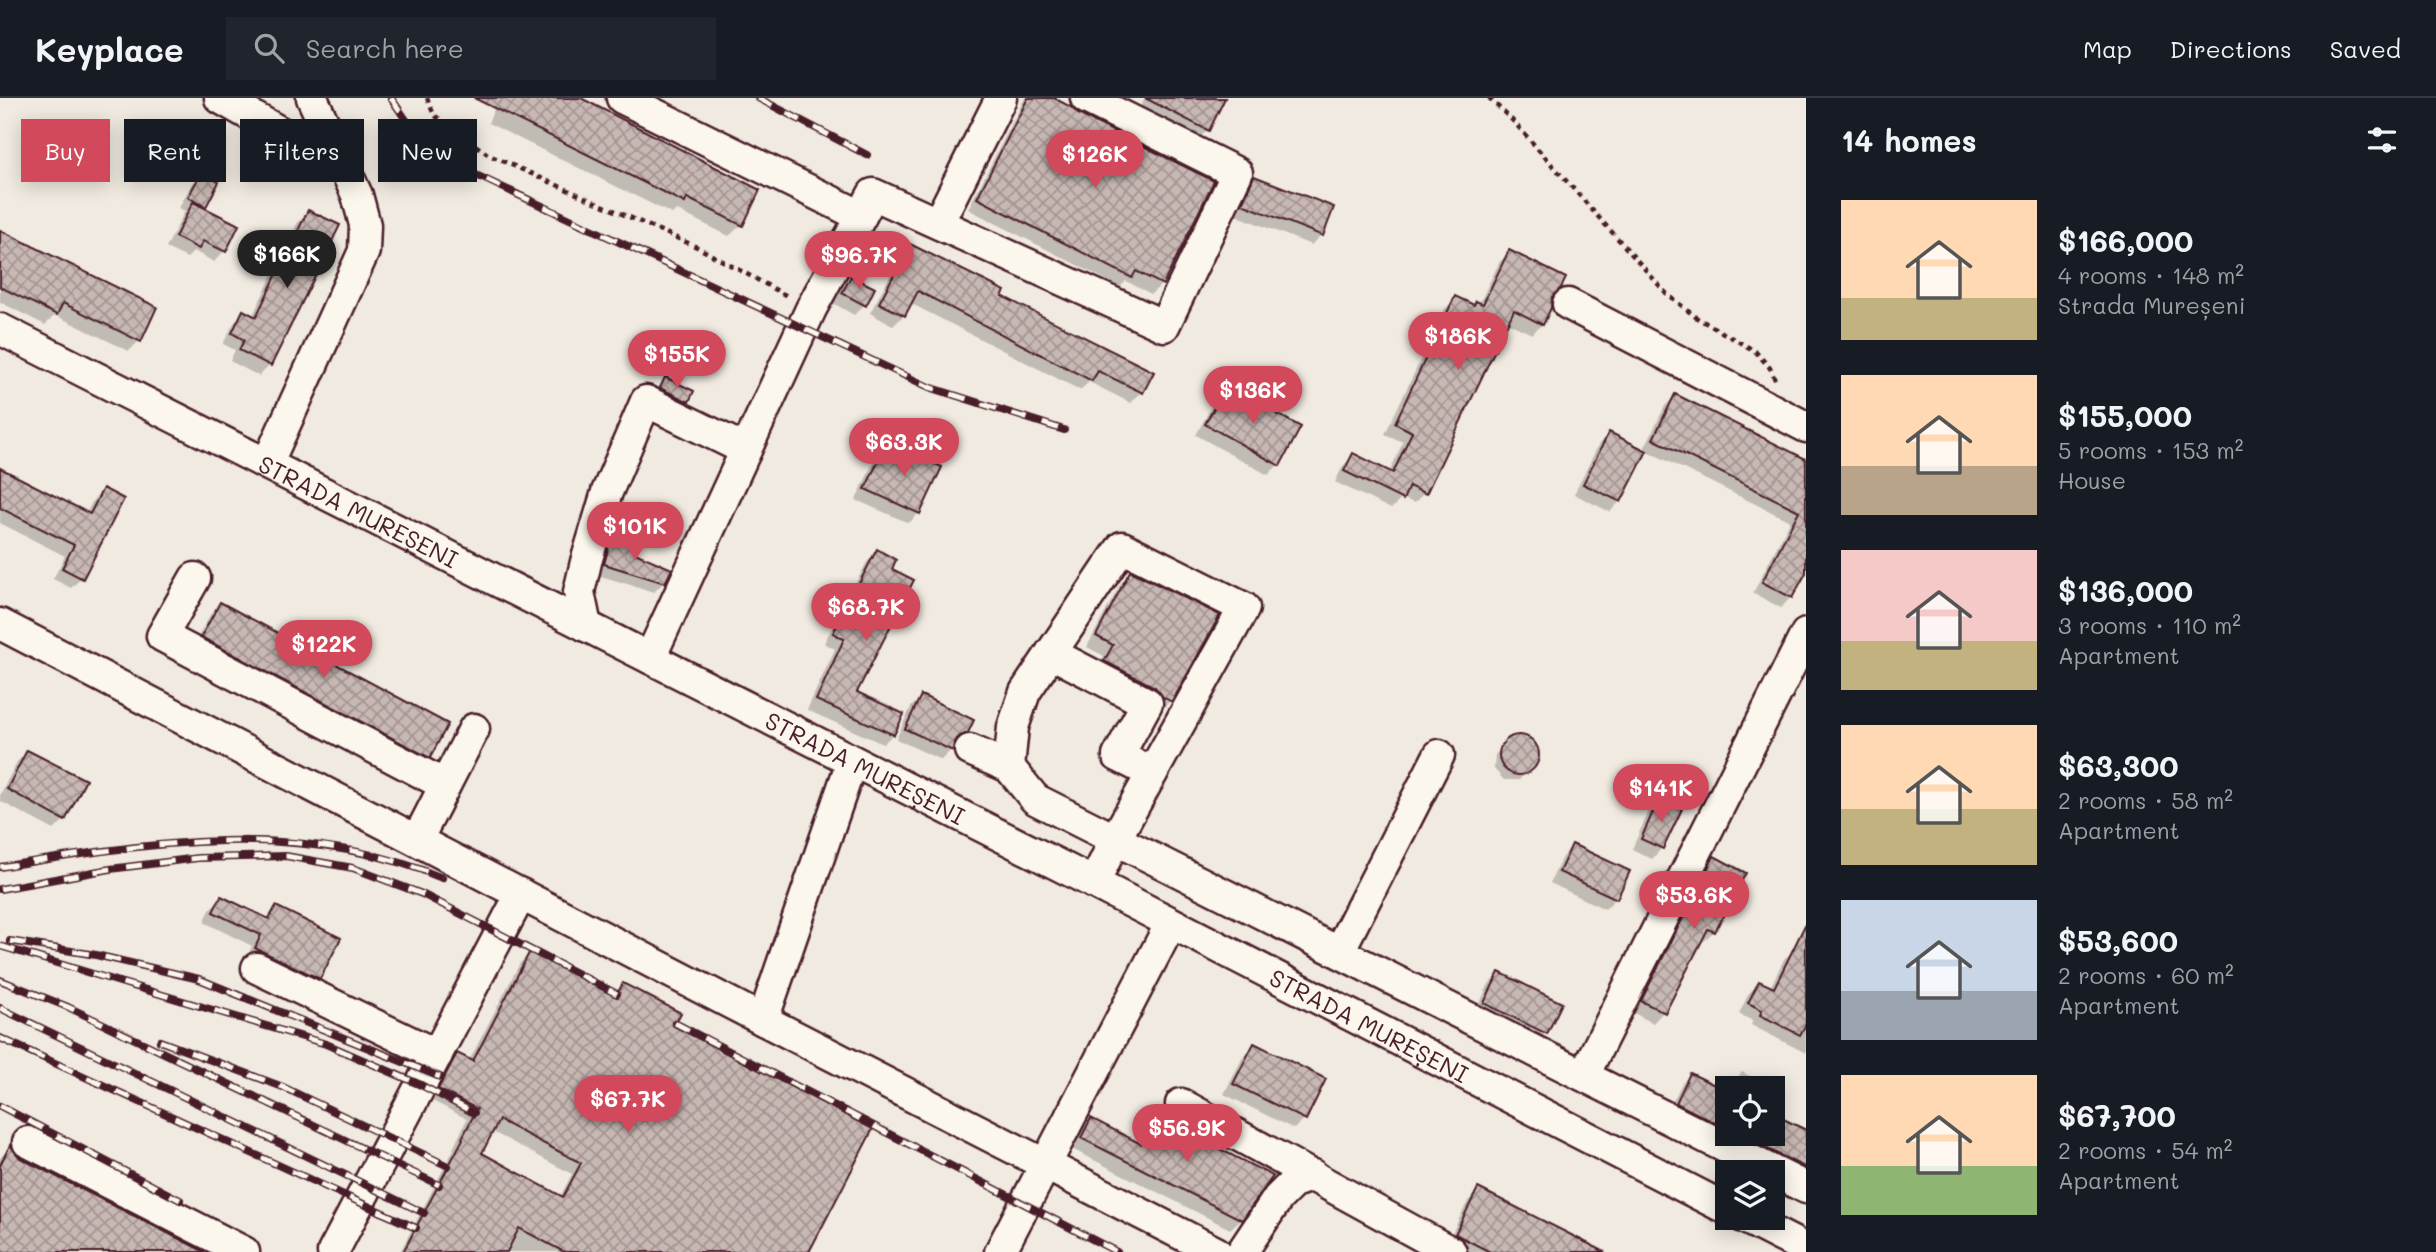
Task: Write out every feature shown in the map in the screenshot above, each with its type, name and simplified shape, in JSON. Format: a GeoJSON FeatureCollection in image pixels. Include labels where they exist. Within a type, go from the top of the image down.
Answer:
{"type":"FeatureCollection","features":[{"type":"Feature","properties":{"kind":"street"},"geometry":{"type":"LineString","coordinates":[[220,98],[257,119]]}},
{"type":"Feature","properties":{"kind":"street"},"geometry":{"type":"LineString","coordinates":[[312,98],[322,119]]}},
{"type":"Feature","properties":{"kind":"street"},"geometry":{"type":"LineString","coordinates":[[622,98],[861,216]]}},
{"type":"Feature","properties":{"kind":"street"},"geometry":{"type":"LineString","coordinates":[[938,223],[1001,98]]}},
{"type":"Feature","properties":{"kind":"street"},"geometry":{"type":"LineString","coordinates":[[650,658],[811,309],[873,194],[1164,326],[1237,173],[1086,98]]}},
{"type":"Feature","properties":{"kind":"street"},"geometry":{"type":"LineString","coordinates":[[267,464],[364,251],[365,225],[351,182]]}},
{"type":"Feature","properties":{"kind":"street"},"geometry":{"type":"LineString","coordinates":[[1568,304],[1793,420]]}},
{"type":"Feature","properties":{"kind":"street","name":"STRADA MUREȘENI"},"geometry":{"type":"LineString","coordinates":[[0,328],[1094,883],[1715,1203]]}},
{"type":"Feature","properties":{"kind":"street"},"geometry":{"type":"LineString","coordinates":[[586,626],[579,592],[586,562],[607,492],[646,401],[746,450]]}},
{"type":"Feature","properties":{"kind":"street"},"geometry":{"type":"LineString","coordinates":[[1009,767],[1013,727],[1025,692],[1122,547],[1244,608],[1116,838],[1094,883]]}},
{"type":"Feature","properties":{"kind":"street"},"geometry":{"type":"LineString","coordinates":[[195,578],[162,636],[445,785]]}},
{"type":"Feature","properties":{"kind":"street"},"geometry":{"type":"LineString","coordinates":[[0,624],[1216,1252]]}},
{"type":"Feature","properties":{"kind":"street"},"geometry":{"type":"LineString","coordinates":[[1584,1075],[1806,634]]}},
{"type":"Feature","properties":{"kind":"street"},"geometry":{"type":"LineString","coordinates":[[1051,653],[1147,703],[1118,757],[1152,773]]}},
{"type":"Feature","properties":{"kind":"street"},"geometry":{"type":"LineString","coordinates":[[417,840],[474,729]]}},
{"type":"Feature","properties":{"kind":"street"},"geometry":{"type":"LineString","coordinates":[[970,750],[1009,767],[1035,799],[1806,1188]]}},
{"type":"Feature","properties":{"kind":"street"},"geometry":{"type":"LineString","coordinates":[[1339,951],[1439,755]]}},
{"type":"Feature","properties":{"kind":"street"},"geometry":{"type":"LineString","coordinates":[[763,1020],[852,761]]}},
{"type":"Feature","properties":{"kind":"street"},"geometry":{"type":"LineString","coordinates":[[333,1252],[521,894]]}},
{"type":"Feature","properties":{"kind":"street"},"geometry":{"type":"LineString","coordinates":[[1000,1252],[1171,923]]}},
{"type":"Feature","properties":{"kind":"street"},"geometry":{"type":"LineString","coordinates":[[257,968],[437,1055]]}},
{"type":"Feature","properties":{"kind":"street"},"geometry":{"type":"LineString","coordinates":[[1181,1104],[1451,1252]]}},
{"type":"Feature","properties":{"kind":"street"},"geometry":{"type":"LineString","coordinates":[[28,1142],[244,1252]]}},
{"type":"Feature","properties":{"kind":"street"},"geometry":{"type":"LineString","coordinates":[[1242,1252],[1278,1198],[1294,1182],[1313,1175]]}},
{"type":"Feature","properties":{"kind":"street"},"geometry":{"type":"LineString","coordinates":[[1769,1230],[1806,1249]]}},
{"type":"Feature","properties":{"kind":"path"},"geometry":{"type":"LineString","coordinates":[[427,98],[434,115],[489,155],[697,247],[811,309]]}},
{"type":"Feature","properties":{"kind":"path"},"geometry":{"type":"LineString","coordinates":[[1489,98],[1513,121],[1667,294],[1698,318],[1755,351],[1770,368],[1793,420]]}},
{"type":"Feature","properties":{"kind":"building"},"geometry":{"type":"Polygon","coordinates":[[[474,98],[581,98],[760,190],[743,226],[687,198],[685,203],[474,98]]]}},
{"type":"Feature","properties":{"kind":"building"},"geometry":{"type":"Polygon","coordinates":[[[1028,98],[1054,98],[1078,114],[1214,181],[1163,285],[1136,271],[1132,278],[977,198],[1028,98]]]}},
{"type":"Feature","properties":{"kind":"building"},"geometry":{"type":"Polygon","coordinates":[[[1145,98],[1225,98],[1209,131],[1145,98]]]}},
{"type":"Feature","properties":{"kind":"building"},"geometry":{"type":"Polygon","coordinates":[[[1254,176],[1334,207],[1323,236],[1242,204],[1254,176]]]}},
{"type":"Feature","properties":{"kind":"building"},"geometry":{"type":"Polygon","coordinates":[[[196,182],[219,182],[206,207],[188,197],[196,182]]]}},
{"type":"Feature","properties":{"kind":"building"},"geometry":{"type":"Polygon","coordinates":[[[193,202],[239,225],[226,252],[203,241],[199,249],[175,237],[193,202]]]}},
{"type":"Feature","properties":{"kind":"building"},"geometry":{"type":"Polygon","coordinates":[[[308,210],[340,225],[271,366],[239,350],[244,340],[232,333],[243,310],[256,317],[308,210]]]}},
{"type":"Feature","properties":{"kind":"building"},"geometry":{"type":"Polygon","coordinates":[[[0,230],[157,307],[141,342],[63,303],[57,315],[0,287],[0,230]]]}},
{"type":"Feature","properties":{"kind":"building"},"geometry":{"type":"Polygon","coordinates":[[[910,244],[1005,291],[1002,296],[1154,372],[1143,393],[1098,371],[1092,381],[918,291],[905,316],[879,303],[910,244]]]}},
{"type":"Feature","properties":{"kind":"building"},"geometry":{"type":"Polygon","coordinates":[[[1509,250],[1566,278],[1552,297],[1551,308],[1543,325],[1514,310],[1426,494],[1409,486],[1403,500],[1344,471],[1353,453],[1393,473],[1412,432],[1395,423],[1455,296],[1474,305],[1476,301],[1483,304],[1509,250]]]}},
{"type":"Feature","properties":{"kind":"building"},"geometry":{"type":"Polygon","coordinates":[[[851,276],[875,288],[866,306],[842,293],[851,276]]]}},
{"type":"Feature","properties":{"kind":"building"},"geometry":{"type":"Polygon","coordinates":[[[665,377],[694,391],[689,402],[660,388],[665,377]]]}},
{"type":"Feature","properties":{"kind":"building"},"geometry":{"type":"Polygon","coordinates":[[[1226,386],[1301,427],[1280,466],[1205,424],[1226,386]]]}},
{"type":"Feature","properties":{"kind":"building"},"geometry":{"type":"Polygon","coordinates":[[[1675,394],[1806,459],[1806,573],[1792,598],[1762,582],[1799,511],[1653,439],[1675,394]]]}},
{"type":"Feature","properties":{"kind":"building"},"geometry":{"type":"Polygon","coordinates":[[[1609,432],[1647,451],[1621,502],[1583,484],[1609,432]]]}},
{"type":"Feature","properties":{"kind":"building"},"geometry":{"type":"Polygon","coordinates":[[[887,442],[942,467],[920,514],[865,489],[887,442]]]}},
{"type":"Feature","properties":{"kind":"building"},"geometry":{"type":"Polygon","coordinates":[[[0,468],[90,514],[103,488],[124,499],[83,579],[62,568],[74,545],[0,508],[0,468]]]}},
{"type":"Feature","properties":{"kind":"building"},"geometry":{"type":"Polygon","coordinates":[[[611,539],[637,547],[635,553],[672,569],[665,583],[604,564],[611,539]]]}},
{"type":"Feature","properties":{"kind":"building"},"geometry":{"type":"Polygon","coordinates":[[[877,549],[896,560],[892,569],[914,580],[857,692],[904,714],[894,735],[816,700],[844,639],[833,633],[877,549]]]}},
{"type":"Feature","properties":{"kind":"building"},"geometry":{"type":"Polygon","coordinates":[[[1130,571],[1220,615],[1172,702],[1163,697],[1155,687],[1104,661],[1113,645],[1096,636],[1130,571]]]}},
{"type":"Feature","properties":{"kind":"building"},"geometry":{"type":"Polygon","coordinates":[[[220,602],[448,724],[430,758],[201,637],[220,602]]]}},
{"type":"Feature","properties":{"kind":"building"},"geometry":{"type":"Polygon","coordinates":[[[921,695],[974,720],[968,733],[954,742],[953,751],[905,729],[921,695]]]}},
{"type":"Feature","properties":{"kind":"building"},"geometry":{"type":"Polygon","coordinates":[[[1519,735],[1533,741],[1539,755],[1533,769],[1519,775],[1505,769],[1499,755],[1505,741],[1519,735]]]}},
{"type":"Feature","properties":{"kind":"building"},"geometry":{"type":"Polygon","coordinates":[[[27,750],[86,780],[65,821],[7,789],[27,750]]]}},
{"type":"Feature","properties":{"kind":"building"},"geometry":{"type":"Polygon","coordinates":[[[1659,798],[1682,809],[1663,849],[1641,839],[1659,798]]]}},
{"type":"Feature","properties":{"kind":"building"},"geometry":{"type":"Polygon","coordinates":[[[1572,844],[1630,871],[1617,899],[1559,872],[1572,844]]]}},
{"type":"Feature","properties":{"kind":"building"},"geometry":{"type":"Polygon","coordinates":[[[1714,856],[1746,873],[1715,932],[1708,929],[1665,1013],[1641,1001],[1714,856]]]}},
{"type":"Feature","properties":{"kind":"building"},"geometry":{"type":"Polygon","coordinates":[[[221,896],[269,919],[276,906],[341,938],[320,979],[255,948],[261,935],[213,912],[221,896]]]}},
{"type":"Feature","properties":{"kind":"building"},"geometry":{"type":"Polygon","coordinates":[[[1806,923],[1806,1024],[1800,1035],[1760,1015],[1762,1010],[1748,1003],[1759,981],[1774,988],[1806,923]]]}},
{"type":"Feature","properties":{"kind":"building"},"geometry":{"type":"Polygon","coordinates":[[[530,951],[616,996],[623,983],[681,1013],[674,1026],[873,1129],[809,1252],[564,1252],[519,1228],[507,1252],[403,1252],[477,1109],[438,1089],[457,1053],[473,1061],[530,951]],[[499,1120],[482,1153],[563,1197],[581,1163],[499,1120]]]}},
{"type":"Feature","properties":{"kind":"building"},"geometry":{"type":"Polygon","coordinates":[[[1499,972],[1562,1003],[1547,1034],[1484,1003],[1499,972]]]}},
{"type":"Feature","properties":{"kind":"building"},"geometry":{"type":"Polygon","coordinates":[[[1254,1043],[1326,1079],[1306,1120],[1233,1084],[1254,1043]]]}},
{"type":"Feature","properties":{"kind":"building"},"geometry":{"type":"Polygon","coordinates":[[[1690,1073],[1715,1085],[1715,1123],[1676,1103],[1690,1073]]]}},
{"type":"Feature","properties":{"kind":"building"},"geometry":{"type":"Polygon","coordinates":[[[1155,1116],[1273,1176],[1242,1220],[1081,1138],[1091,1118],[1141,1144],[1155,1116]]]}},
{"type":"Feature","properties":{"kind":"building"},"geometry":{"type":"Polygon","coordinates":[[[1785,1120],[1806,1130],[1806,1168],[1762,1146],[1785,1146],[1785,1120]]]}},
{"type":"Feature","properties":{"kind":"building"},"geometry":{"type":"Polygon","coordinates":[[[10,1145],[20,1158],[205,1252],[0,1252],[0,1165],[10,1145]]]}},
{"type":"Feature","properties":{"kind":"building"},"geometry":{"type":"Polygon","coordinates":[[[1478,1188],[1605,1252],[1490,1252],[1455,1234],[1478,1188]]]}},
{"type":"Feature","properties":{"kind":"railway"},"geometry":{"type":"LineString","coordinates":[[391,98],[415,133],[476,175],[929,387],[1064,430]]}},
{"type":"Feature","properties":{"kind":"railway"},"geometry":{"type":"LineString","coordinates":[[758,98],[867,155]]}},
{"type":"Feature","properties":{"kind":"railway"},"geometry":{"type":"LineString","coordinates":[[0,867],[167,844],[279,842],[334,848],[389,859],[442,878]]}},
{"type":"Feature","properties":{"kind":"railway"},"geometry":{"type":"LineString","coordinates":[[0,889],[110,869],[198,858],[286,856],[353,868],[422,894],[617,994]]}},
{"type":"Feature","properties":{"kind":"railway"},"geometry":{"type":"LineString","coordinates":[[10,941],[96,955],[199,979],[440,1077]]}},
{"type":"Feature","properties":{"kind":"railway"},"geometry":{"type":"LineString","coordinates":[[0,946],[326,1044],[421,1085],[474,1113]]}},
{"type":"Feature","properties":{"kind":"railway"},"geometry":{"type":"LineString","coordinates":[[0,980],[68,1007],[439,1185]]}},
{"type":"Feature","properties":{"kind":"railway"},"geometry":{"type":"LineString","coordinates":[[0,1008],[424,1213]]}},
{"type":"Feature","properties":{"kind":"railway"},"geometry":{"type":"LineString","coordinates":[[675,1023],[1117,1252]]}},
{"type":"Feature","properties":{"kind":"railway"},"geometry":{"type":"LineString","coordinates":[[0,1038],[416,1228]]}},
{"type":"Feature","properties":{"kind":"railway"},"geometry":{"type":"LineString","coordinates":[[160,1041],[283,1087],[448,1166]]}},
{"type":"Feature","properties":{"kind":"railway"},"geometry":{"type":"LineString","coordinates":[[0,1106],[180,1200]]}}]}
